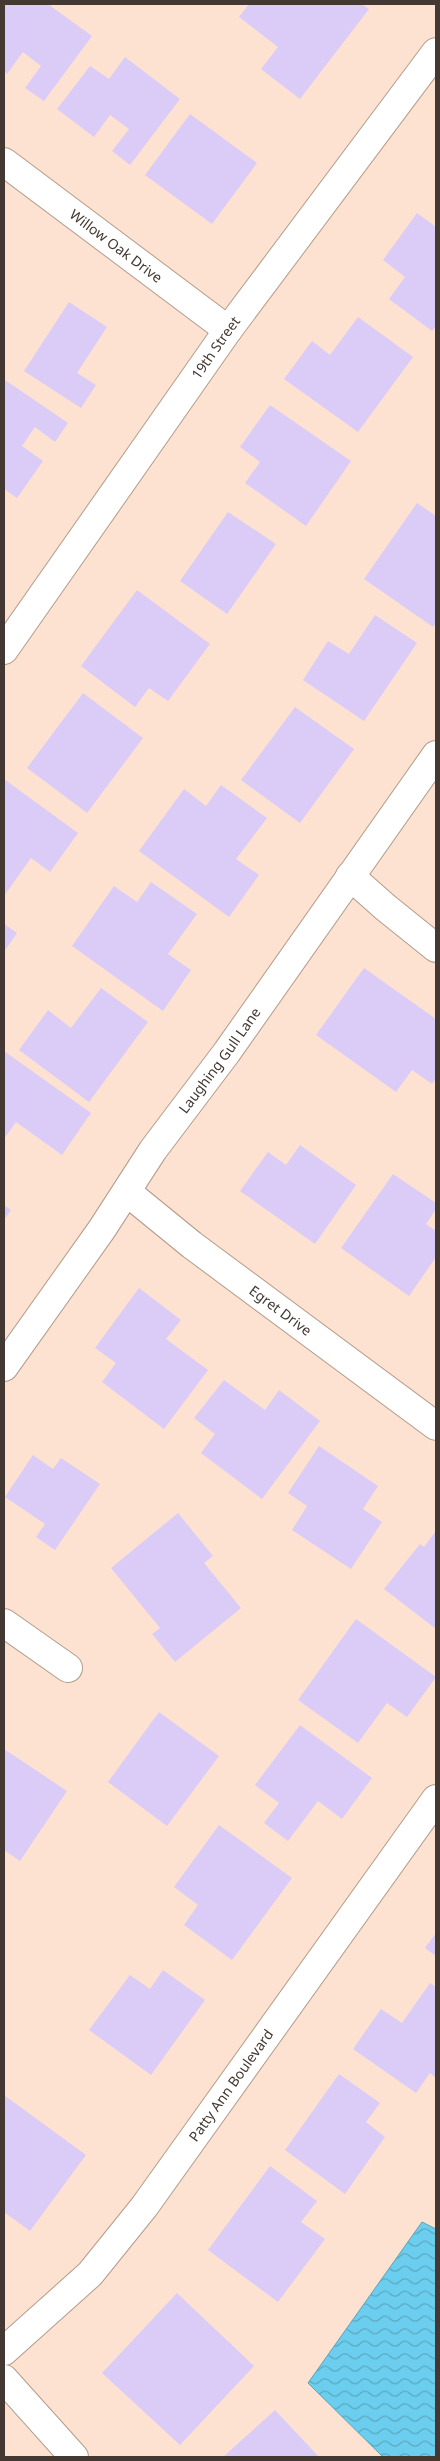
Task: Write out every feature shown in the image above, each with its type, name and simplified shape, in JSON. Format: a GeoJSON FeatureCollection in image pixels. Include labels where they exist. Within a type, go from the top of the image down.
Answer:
{"type":"FeatureCollection","features":[{"type":"Feature","properties":{"kind":"street","name":"19th Street"},"geometry":{"type":"LineString","coordinates":[[4,650],[228,330],[436,52]]}},
{"type":"Feature","properties":{"kind":"street","name":"Willow Oak Drive"},"geometry":{"type":"LineString","coordinates":[[4,162],[228,330]]}},
{"type":"Feature","properties":{"kind":"street","name":"Laughing Gull Lane"},"geometry":{"type":"LineString","coordinates":[[4,1367],[102,1229],[153,1150],[227,1052],[436,755]]}},
{"type":"Feature","properties":{"kind":"street"},"geometry":{"type":"LineString","coordinates":[[350,876],[436,948]]}},
{"type":"Feature","properties":{"kind":"street","name":"Egret Drive"},"geometry":{"type":"LineString","coordinates":[[127,1192],[192,1244],[436,1426]]}},
{"type":"Feature","properties":{"kind":"street"},"geometry":{"type":"LineString","coordinates":[[4,1623],[68,1668]]}},
{"type":"Feature","properties":{"kind":"street","name":"Patty Ann Boulevard"},"geometry":{"type":"LineString","coordinates":[[4,2351],[90,2274],[144,2207],[436,1799]]}},
{"type":"Feature","properties":{"kind":"street"},"geometry":{"type":"LineString","coordinates":[[4,2379],[74,2457]]}},
{"type":"Feature","properties":{"kind":"water"},"geometry":{"type":"Polygon","coordinates":[[[422,2222],[436,2229],[436,2457],[383,2457],[308,2383],[422,2222]]]}},
{"type":"Feature","properties":{"kind":"building"},"geometry":{"type":"Polygon","coordinates":[[[4,4],[48,4],[92,36],[44,101],[25,88],[41,66],[23,52],[7,74],[4,71],[4,4]]]}},
{"type":"Feature","properties":{"kind":"building"},"geometry":{"type":"Polygon","coordinates":[[[249,4],[362,4],[369,9],[300,99],[261,69],[278,47],[239,17],[249,4]]]}},
{"type":"Feature","properties":{"kind":"building"},"geometry":{"type":"Polygon","coordinates":[[[125,57],[180,99],[130,165],[112,151],[129,129],[110,115],[94,137],[57,109],[90,66],[109,79],[125,57]]]}},
{"type":"Feature","properties":{"kind":"building"},"geometry":{"type":"Polygon","coordinates":[[[190,114],[257,163],[212,224],[145,175],[190,114]]]}},
{"type":"Feature","properties":{"kind":"building"},"geometry":{"type":"Polygon","coordinates":[[[417,213],[436,227],[436,326],[432,331],[389,299],[405,277],[383,260],[417,213]]]}},
{"type":"Feature","properties":{"kind":"building"},"geometry":{"type":"Polygon","coordinates":[[[69,302],[107,327],[77,373],[96,385],[81,408],[24,371],[69,302]]]}},
{"type":"Feature","properties":{"kind":"building"},"geometry":{"type":"Polygon","coordinates":[[[358,317],[413,357],[358,432],[284,379],[312,341],[330,355],[358,317]]]}},
{"type":"Feature","properties":{"kind":"building"},"geometry":{"type":"Polygon","coordinates":[[[5,380],[68,423],[55,442],[35,427],[22,446],[43,461],[17,498],[4,489],[5,380]]]}},
{"type":"Feature","properties":{"kind":"building"},"geometry":{"type":"Polygon","coordinates":[[[270,405],[351,461],[306,526],[245,483],[260,462],[240,447],[270,405]]]}},
{"type":"Feature","properties":{"kind":"building"},"geometry":{"type":"Polygon","coordinates":[[[417,503],[436,516],[436,623],[433,627],[364,579],[417,503]]]}},
{"type":"Feature","properties":{"kind":"building"},"geometry":{"type":"Polygon","coordinates":[[[228,512],[276,544],[227,614],[180,581],[228,512]]]}},
{"type":"Feature","properties":{"kind":"building"},"geometry":{"type":"Polygon","coordinates":[[[137,590],[210,644],[168,701],[149,688],[135,707],[81,666],[137,590]]]}},
{"type":"Feature","properties":{"kind":"building"},"geometry":{"type":"Polygon","coordinates":[[[375,615],[417,643],[364,721],[303,680],[328,641],[349,654],[375,615]]]}},
{"type":"Feature","properties":{"kind":"building"},"geometry":{"type":"Polygon","coordinates":[[[83,693],[143,738],[87,813],[27,768],[83,693]]]}},
{"type":"Feature","properties":{"kind":"building"},"geometry":{"type":"Polygon","coordinates":[[[295,707],[354,749],[300,823],[241,780],[295,707]]]}},
{"type":"Feature","properties":{"kind":"building"},"geometry":{"type":"Polygon","coordinates":[[[4,779],[78,833],[50,872],[31,858],[4,896],[4,779]]]}},
{"type":"Feature","properties":{"kind":"building"},"geometry":{"type":"Polygon","coordinates":[[[221,785],[267,818],[236,859],[259,875],[229,917],[139,851],[184,789],[206,806],[221,785]]]}},
{"type":"Feature","properties":{"kind":"building"},"geometry":{"type":"Polygon","coordinates":[[[151,882],[197,914],[168,954],[191,970],[163,1011],[72,946],[114,886],[137,902],[151,882]]]}},
{"type":"Feature","properties":{"kind":"building"},"geometry":{"type":"Polygon","coordinates":[[[4,924],[17,933],[4,952],[4,924]]]}},
{"type":"Feature","properties":{"kind":"building"},"geometry":{"type":"Polygon","coordinates":[[[364,968],[436,1019],[436,1078],[432,1084],[412,1070],[396,1092],[316,1035],[364,968]]]}},
{"type":"Feature","properties":{"kind":"building"},"geometry":{"type":"Polygon","coordinates":[[[101,988],[148,1022],[89,1102],[19,1050],[48,1010],[71,1028],[101,988]]]}},
{"type":"Feature","properties":{"kind":"building"},"geometry":{"type":"Polygon","coordinates":[[[4,1051],[91,1113],[62,1155],[16,1122],[4,1139],[4,1051]]]}},
{"type":"Feature","properties":{"kind":"building"},"geometry":{"type":"Polygon","coordinates":[[[300,1145],[356,1185],[315,1244],[240,1191],[268,1152],[286,1165],[300,1145]]]}},
{"type":"Feature","properties":{"kind":"building"},"geometry":{"type":"Polygon","coordinates":[[[393,1174],[436,1203],[436,1209],[426,1224],[436,1231],[436,1257],[409,1296],[341,1248],[393,1174]]]}},
{"type":"Feature","properties":{"kind":"building"},"geometry":{"type":"Polygon","coordinates":[[[4,1205],[11,1210],[4,1220],[4,1205]]]}},
{"type":"Feature","properties":{"kind":"building"},"geometry":{"type":"Polygon","coordinates":[[[139,1288],[181,1320],[166,1339],[208,1370],[164,1429],[102,1382],[116,1363],[95,1348],[139,1288]]]}},
{"type":"Feature","properties":{"kind":"building"},"geometry":{"type":"Polygon","coordinates":[[[224,1380],[265,1410],[279,1390],[320,1421],[262,1499],[201,1453],[215,1434],[194,1418],[224,1380]]]}},
{"type":"Feature","properties":{"kind":"building"},"geometry":{"type":"Polygon","coordinates":[[[319,1446],[378,1486],[363,1509],[382,1522],[351,1569],[292,1530],[307,1506],[288,1493],[319,1446]]]}},
{"type":"Feature","properties":{"kind":"building"},"geometry":{"type":"Polygon","coordinates":[[[33,1455],[53,1469],[61,1458],[100,1484],[55,1550],[36,1537],[45,1524],[5,1497],[33,1455]]]}},
{"type":"Feature","properties":{"kind":"building"},"geometry":{"type":"Polygon","coordinates":[[[178,1513],[213,1556],[204,1563],[241,1608],[175,1662],[152,1634],[160,1628],[111,1568],[178,1513]]]}},
{"type":"Feature","properties":{"kind":"building"},"geometry":{"type":"Polygon","coordinates":[[[436,1531],[436,1629],[384,1589],[420,1544],[424,1547],[436,1531]]]}},
{"type":"Feature","properties":{"kind":"building"},"geometry":{"type":"Polygon","coordinates":[[[356,1619],[436,1677],[407,1717],[387,1703],[358,1743],[298,1700],[356,1619]]]}},
{"type":"Feature","properties":{"kind":"building"},"geometry":{"type":"Polygon","coordinates":[[[159,1712],[219,1756],[167,1826],[108,1782],[159,1712]]]}},
{"type":"Feature","properties":{"kind":"building"},"geometry":{"type":"Polygon","coordinates":[[[300,1725],[372,1778],[342,1819],[318,1801],[288,1841],[264,1823],[279,1803],[255,1785],[300,1725]]]}},
{"type":"Feature","properties":{"kind":"building"},"geometry":{"type":"Polygon","coordinates":[[[4,1749],[67,1791],[20,1861],[4,1850],[4,1749]]]}},
{"type":"Feature","properties":{"kind":"building"},"geometry":{"type":"Polygon","coordinates":[[[219,1825],[292,1878],[232,1960],[184,1925],[198,1905],[174,1887],[219,1825]]]}},
{"type":"Feature","properties":{"kind":"building"},"geometry":{"type":"Polygon","coordinates":[[[436,1933],[436,1956],[425,1948],[436,1933]]]}},
{"type":"Feature","properties":{"kind":"building"},"geometry":{"type":"Polygon","coordinates":[[[163,1970],[205,2000],[151,2075],[89,2030],[130,1975],[150,1989],[163,1970]]]}},
{"type":"Feature","properties":{"kind":"building"},"geometry":{"type":"Polygon","coordinates":[[[430,1983],[436,1987],[436,2078],[430,2073],[416,2093],[353,2049],[381,2009],[402,2023],[430,1983]]]}},
{"type":"Feature","properties":{"kind":"building"},"geometry":{"type":"Polygon","coordinates":[[[339,2074],[380,2103],[366,2122],[385,2137],[345,2194],[285,2150],[339,2074]]]}},
{"type":"Feature","properties":{"kind":"building"},"geometry":{"type":"Polygon","coordinates":[[[4,2095],[86,2155],[30,2231],[4,2212],[4,2095]]]}},
{"type":"Feature","properties":{"kind":"building"},"geometry":{"type":"Polygon","coordinates":[[[270,2166],[317,2201],[301,2222],[325,2239],[278,2302],[208,2250],[270,2166]]]}},
{"type":"Feature","properties":{"kind":"building"},"geometry":{"type":"Polygon","coordinates":[[[177,2293],[254,2366],[180,2445],[102,2373],[177,2293]]]}},
{"type":"Feature","properties":{"kind":"building"},"geometry":{"type":"Polygon","coordinates":[[[275,2410],[319,2457],[223,2457],[275,2410]]]}}]}
